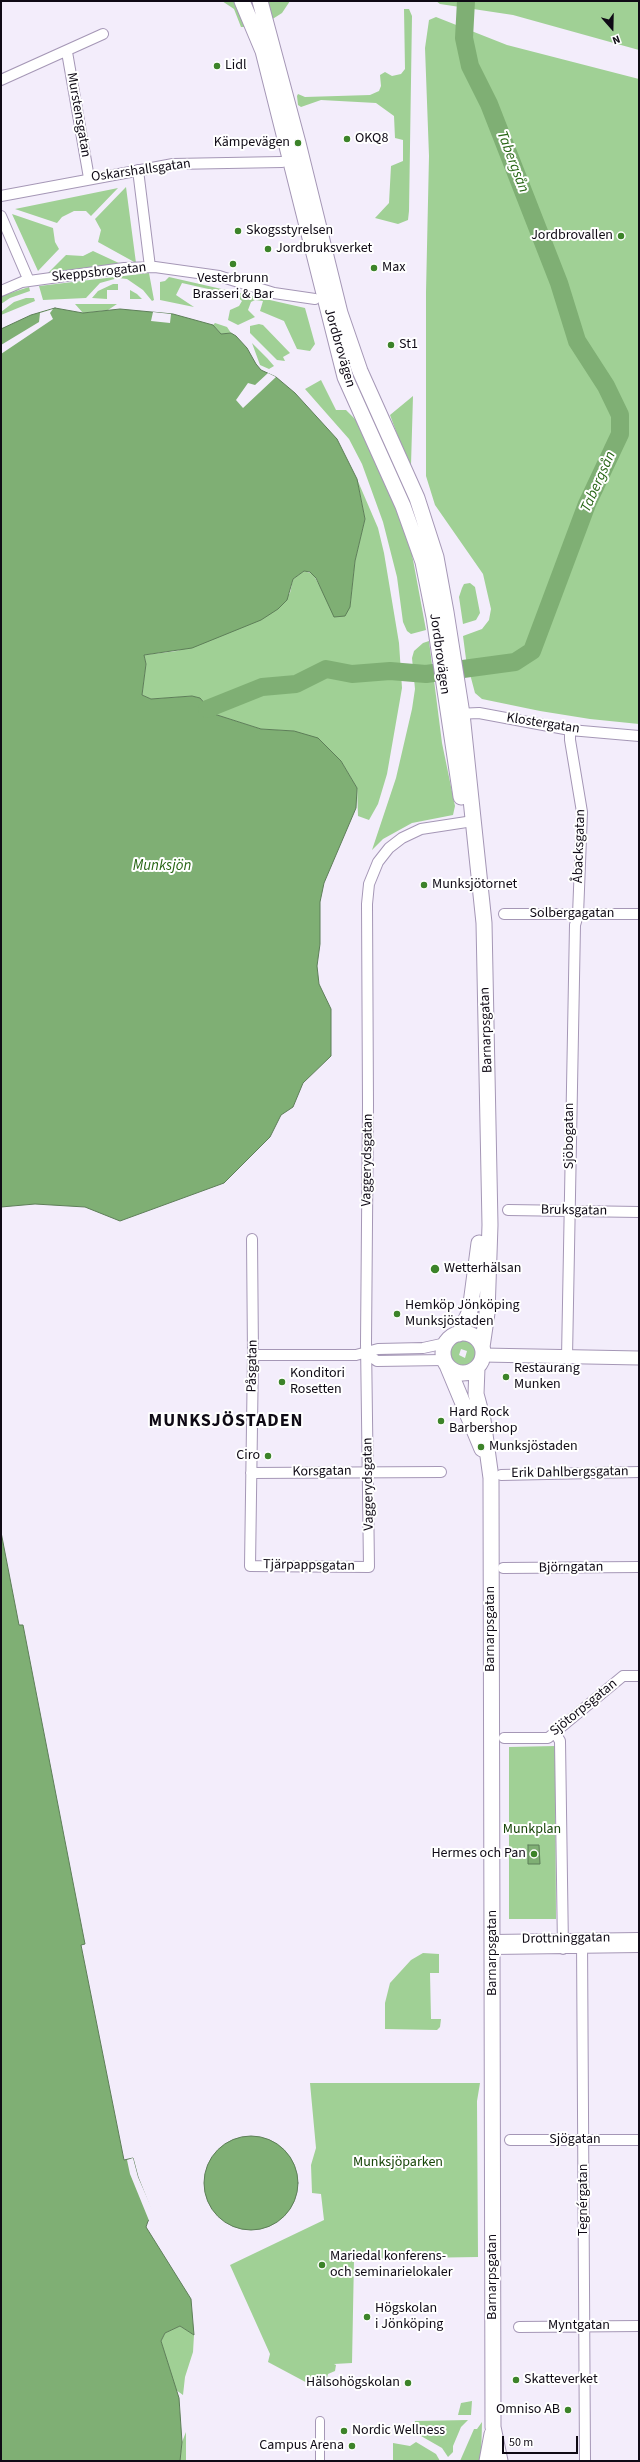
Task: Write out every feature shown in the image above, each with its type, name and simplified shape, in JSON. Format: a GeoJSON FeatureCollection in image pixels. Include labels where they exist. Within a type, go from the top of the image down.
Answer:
{"type":"FeatureCollection","features":[{"type":"Feature","properties":{"kind":"main road","name":"Jordbrovägen"},"geometry":{"type":"LineString","coordinates":[[242,1],[255,28],[272,85],[345,377],[403,506],[423,562],[446,654]]}},
{"type":"Feature","properties":{"kind":"main road","name":"Jordbrovägen"},"geometry":{"type":"LineString","coordinates":[[260,1],[302,158],[340,313],[360,371],[417,498],[436,557],[446,654],[455,714]]}},
{"type":"Feature","properties":{"kind":"main road"},"geometry":{"type":"LineString","coordinates":[[255,28],[265,93],[315,299],[331,349],[345,377]]}},
{"type":"Feature","properties":{"kind":"main road","name":"Barnarpsgatan"},"geometry":{"type":"LineString","coordinates":[[455,714],[484,923],[485,1021],[489,1088],[490,1225],[487,1313],[483,1351]]}},
{"type":"Feature","properties":{"kind":"main road","name":"Barnarpsgatan"},"geometry":{"type":"LineString","coordinates":[[459,1334],[470,1311],[479,1256],[480,1210],[481,1087],[477,1021],[477,903],[469,822]]}},
{"type":"Feature","properties":{"kind":"main road"},"geometry":{"type":"LineString","coordinates":[[459,1334],[473,1336],[483,1351],[477,1368],[471,1372],[461,1374],[454,1372],[445,1363],[443,1351],[446,1343],[459,1334]]}},
{"type":"Feature","properties":{"kind":"main road","name":"Barnarpsgatan"},"geometry":{"type":"LineString","coordinates":[[445,1363],[496,1476]]}},
{"type":"Feature","properties":{"kind":"main road","name":"Barnarpsgatan"},"geometry":{"type":"LineString","coordinates":[[477,1368],[476,1394],[496,1476],[493,1945],[493,2427],[500,2461]]}},
{"type":"Feature","properties":{"kind":"main road","name":"Barnarpsgatan"},"geometry":{"type":"LineString","coordinates":[[486,2461],[493,2427]]}},
{"type":"Feature","properties":{"kind":"street"},"geometry":{"type":"LineString","coordinates":[[1,80],[67,52],[103,34]]}},
{"type":"Feature","properties":{"kind":"street","name":"Murstensgatan"},"geometry":{"type":"LineString","coordinates":[[67,52],[89,178]]}},
{"type":"Feature","properties":{"kind":"street","name":"Oskarshallsgatan"},"geometry":{"type":"LineString","coordinates":[[1,196],[89,178],[173,164],[282,162]]}},
{"type":"Feature","properties":{"kind":"street"},"geometry":{"type":"LineString","coordinates":[[138,170],[150,267]]}},
{"type":"Feature","properties":{"kind":"street"},"geometry":{"type":"LineString","coordinates":[[1,216],[29,281]]}},
{"type":"Feature","properties":{"kind":"street","name":"Skeppsbrogatan"},"geometry":{"type":"LineString","coordinates":[[1,291],[22,282],[124,268],[150,267],[219,276],[274,293],[315,299]]}},
{"type":"Feature","properties":{"kind":"street","name":"Klostergatan"},"geometry":{"type":"LineString","coordinates":[[455,714],[479,713],[570,730],[639,736]]}},
{"type":"Feature","properties":{"kind":"street","name":"Åbacksgatan"},"geometry":{"type":"LineString","coordinates":[[570,730],[570,740],[582,812],[578,915]]}},
{"type":"Feature","properties":{"kind":"street","name":"Vaggerydsgatan"},"geometry":{"type":"LineString","coordinates":[[369,1567],[367,1354],[367,904],[369,884],[378,862],[389,848],[402,838],[421,829],[469,822]]}},
{"type":"Feature","properties":{"kind":"street","name":"Solbergagatan"},"geometry":{"type":"LineString","coordinates":[[504,914],[639,914]]}},
{"type":"Feature","properties":{"kind":"street","name":"Sjöbogatan"},"geometry":{"type":"LineString","coordinates":[[566,1357],[570,1210],[571,1053],[575,926],[578,915]]}},
{"type":"Feature","properties":{"kind":"street","name":"Bruksgatan"},"geometry":{"type":"LineString","coordinates":[[508,1210],[639,1212]]}},
{"type":"Feature","properties":{"kind":"street","name":"Påsgatan"},"geometry":{"type":"LineString","coordinates":[[250,1566],[253,1355],[252,1239]]}},
{"type":"Feature","properties":{"kind":"street"},"geometry":{"type":"LineString","coordinates":[[253,1355],[367,1354],[378,1349],[423,1348],[446,1343]]}},
{"type":"Feature","properties":{"kind":"street"},"geometry":{"type":"LineString","coordinates":[[483,1351],[566,1357],[639,1358]]}},
{"type":"Feature","properties":{"kind":"street"},"geometry":{"type":"LineString","coordinates":[[367,1354],[377,1361],[445,1363]]}},
{"type":"Feature","properties":{"kind":"street","name":"Korsgatan"},"geometry":{"type":"LineString","coordinates":[[251,1473],[369,1471],[441,1472]]}},
{"type":"Feature","properties":{"kind":"street","name":"Erik Dahlbergsgatan"},"geometry":{"type":"LineString","coordinates":[[496,1476],[639,1472]]}},
{"type":"Feature","properties":{"kind":"street","name":"Tjärpappsgatan"},"geometry":{"type":"LineString","coordinates":[[250,1566],[369,1567]]}},
{"type":"Feature","properties":{"kind":"street","name":"Björngatan"},"geometry":{"type":"LineString","coordinates":[[503,1568],[639,1567]]}},
{"type":"Feature","properties":{"kind":"street","name":"Sjötorpsgatan"},"geometry":{"type":"LineString","coordinates":[[504,1738],[548,1738],[623,1676],[639,1676]]}},
{"type":"Feature","properties":{"kind":"street"},"geometry":{"type":"LineString","coordinates":[[555,1733],[560,1741],[563,1944]]}},
{"type":"Feature","properties":{"kind":"street","name":"Drottninggatan"},"geometry":{"type":"LineString","coordinates":[[582,1944],[639,1938]]}},
{"type":"Feature","properties":{"kind":"street","name":"Drottninggatan"},"geometry":{"type":"LineString","coordinates":[[493,1945],[582,1944],[639,1947]]}},
{"type":"Feature","properties":{"kind":"street","name":"Tegnérgatan"},"geometry":{"type":"LineString","coordinates":[[582,1944],[585,2461]]}},
{"type":"Feature","properties":{"kind":"street","name":"Sjögatan"},"geometry":{"type":"LineString","coordinates":[[510,2140],[639,2140]]}},
{"type":"Feature","properties":{"kind":"street","name":"Myntgatan"},"geometry":{"type":"LineString","coordinates":[[519,2327],[639,2326]]}},
{"type":"Feature","properties":{"kind":"street"},"geometry":{"type":"LineString","coordinates":[[320,2421],[320,2461]]}},
{"type":"Feature","properties":{"kind":"green space"},"geometry":{"type":"Polygon","coordinates":[[[222,1],[234,1],[246,27],[241,27],[234,9],[222,1]]]}},
{"type":"Feature","properties":{"kind":"green space"},"geometry":{"type":"Polygon","coordinates":[[[265,1],[290,1],[282,13],[271,20],[265,1]]]}},
{"type":"Feature","properties":{"kind":"green space"},"geometry":{"type":"Polygon","coordinates":[[[436,1],[639,1],[639,50],[513,15],[440,4],[436,1]]]}},
{"type":"Feature","properties":{"kind":"green space"},"geometry":{"type":"Polygon","coordinates":[[[404,9],[409,9],[412,16],[409,211],[408,220],[398,224],[375,218],[389,203],[391,166],[403,161],[403,140],[395,138],[394,116],[376,103],[321,100],[301,107],[298,105],[297,96],[298,94],[305,97],[370,95],[379,91],[381,86],[380,75],[385,72],[392,76],[401,74],[405,69],[404,9]]]}},
{"type":"Feature","properties":{"kind":"green space"},"geometry":{"type":"Polygon","coordinates":[[[436,17],[507,45],[639,79],[639,724],[590,719],[540,711],[482,699],[475,693],[466,659],[463,636],[482,629],[489,620],[491,609],[483,574],[435,505],[426,476],[426,292],[429,156],[425,48],[429,20],[436,17]]]}},
{"type":"Feature","properties":{"kind":"green space"},"geometry":{"type":"Polygon","coordinates":[[[126,187],[136,263],[98,242],[101,230],[95,219],[126,187]]]}},
{"type":"Feature","properties":{"kind":"green space"},"geometry":{"type":"Polygon","coordinates":[[[118,188],[91,216],[86,211],[74,211],[62,217],[57,223],[15,209],[118,188]]]}},
{"type":"Feature","properties":{"kind":"green space"},"geometry":{"type":"Polygon","coordinates":[[[12,214],[53,228],[55,242],[59,249],[38,271],[12,214]]]}},
{"type":"Feature","properties":{"kind":"green space"},"geometry":{"type":"Polygon","coordinates":[[[93,251],[121,264],[47,274],[66,255],[83,256],[93,251]]]}},
{"type":"Feature","properties":{"kind":"green space"},"geometry":{"type":"Polygon","coordinates":[[[149,273],[154,300],[152,301],[143,290],[127,279],[118,278],[100,283],[86,298],[43,300],[39,286],[149,273]]]}},
{"type":"Feature","properties":{"kind":"green space"},"geometry":{"type":"Polygon","coordinates":[[[169,277],[305,308],[315,344],[310,351],[297,349],[284,321],[260,311],[263,301],[255,300],[251,302],[248,310],[255,317],[238,325],[228,320],[230,310],[239,306],[242,301],[235,295],[182,283],[176,295],[194,307],[160,300],[160,282],[165,281],[169,277]]]}},
{"type":"Feature","properties":{"kind":"green space"},"geometry":{"type":"Polygon","coordinates":[[[113,284],[118,284],[118,290],[107,290],[107,299],[92,298],[98,291],[113,284]]]}},
{"type":"Feature","properties":{"kind":"green space"},"geometry":{"type":"Polygon","coordinates":[[[29,287],[30,291],[10,298],[1,304],[1,296],[29,287]]]}},
{"type":"Feature","properties":{"kind":"green space"},"geometry":{"type":"Polygon","coordinates":[[[130,290],[137,294],[142,299],[130,299],[130,290]]]}},
{"type":"Feature","properties":{"kind":"green space"},"geometry":{"type":"Polygon","coordinates":[[[26,298],[34,298],[35,301],[1,315],[1,312],[14,302],[26,298]]]}},
{"type":"Feature","properties":{"kind":"green space"},"geometry":{"type":"Polygon","coordinates":[[[75,304],[117,304],[108,310],[83,313],[75,304]]]}},
{"type":"Feature","properties":{"kind":"green space"},"geometry":{"type":"Polygon","coordinates":[[[215,323],[227,327],[231,333],[221,334],[213,325],[215,323]]]}},
{"type":"Feature","properties":{"kind":"green space"},"geometry":{"type":"Polygon","coordinates":[[[259,324],[263,325],[290,353],[283,357],[285,361],[277,360],[250,333],[250,326],[259,324]]]}},
{"type":"Feature","properties":{"kind":"green space"},"geometry":{"type":"Polygon","coordinates":[[[252,343],[274,366],[269,369],[260,365],[252,343]]]}},
{"type":"Feature","properties":{"kind":"green space"},"geometry":{"type":"Polygon","coordinates":[[[321,380],[336,410],[346,410],[360,424],[398,512],[411,549],[426,630],[411,634],[407,631],[403,622],[397,577],[383,522],[362,464],[349,439],[305,389],[321,380]]]}},
{"type":"Feature","properties":{"kind":"green space"},"geometry":{"type":"Polygon","coordinates":[[[413,396],[411,465],[408,464],[390,415],[413,396]]]}},
{"type":"Feature","properties":{"kind":"green space"},"geometry":{"type":"Polygon","coordinates":[[[357,479],[378,528],[384,553],[399,643],[402,688],[387,774],[378,804],[369,820],[358,816],[357,788],[341,761],[294,731],[261,729],[214,714],[200,698],[192,696],[151,699],[142,695],[146,664],[144,655],[177,651],[278,609],[290,593],[293,579],[304,571],[313,574],[322,590],[350,607],[355,561],[365,519],[357,479]]]}},
{"type":"Feature","properties":{"kind":"green space"},"geometry":{"type":"Polygon","coordinates":[[[470,583],[475,587],[480,613],[476,620],[463,624],[459,597],[464,584],[470,583]]]}},
{"type":"Feature","properties":{"kind":"green space"},"geometry":{"type":"Polygon","coordinates":[[[429,641],[442,743],[455,806],[453,815],[412,823],[383,839],[372,850],[396,778],[412,709],[415,689],[412,658],[414,651],[423,643],[429,641]]]}},
{"type":"Feature","properties":{"kind":"green space"},"geometry":{"type":"Polygon","coordinates":[[[465,1338],[474,1343],[478,1352],[475,1362],[463,1368],[454,1365],[448,1352],[455,1340],[465,1338]],[[461,1349],[459,1355],[465,1358],[467,1351],[461,1349]]]}},
{"type":"Feature","properties":{"kind":"green space","name":"Munkplan"},"geometry":{"type":"Polygon","coordinates":[[[555,1746],[556,1919],[509,1919],[509,1747],[555,1746]]]}},
{"type":"Feature","properties":{"kind":"green space"},"geometry":{"type":"Polygon","coordinates":[[[423,1953],[439,1954],[439,1973],[430,1973],[431,2019],[441,2019],[440,2027],[437,2030],[385,2029],[385,2003],[390,1983],[411,1960],[423,1953]]]}},
{"type":"Feature","properties":{"kind":"green space","name":"Munksjöparken"},"geometry":{"type":"Polygon","coordinates":[[[310,2083],[480,2083],[477,2101],[478,2257],[354,2259],[352,2363],[334,2364],[336,2365],[335,2371],[328,2374],[327,2378],[318,2385],[313,2386],[268,2362],[270,2354],[230,2265],[324,2220],[321,2194],[312,2193],[311,2165],[316,2148],[310,2083]]]}},
{"type":"Feature","properties":{"kind":"green space"},"geometry":{"type":"Polygon","coordinates":[[[180,2326],[194,2335],[193,2352],[185,2377],[183,2395],[176,2390],[161,2341],[165,2333],[180,2326]]]}},
{"type":"Feature","properties":{"kind":"green space"},"geometry":{"type":"Polygon","coordinates":[[[472,2401],[471,2415],[458,2415],[461,2403],[472,2401]]]}},
{"type":"Feature","properties":{"kind":"green space"},"geometry":{"type":"Polygon","coordinates":[[[468,2420],[461,2427],[453,2446],[453,2452],[448,2457],[442,2448],[421,2436],[420,2430],[414,2425],[415,2421],[468,2420]]]}},
{"type":"Feature","properties":{"kind":"green space"},"geometry":{"type":"Polygon","coordinates":[[[482,2422],[481,2461],[460,2461],[474,2429],[477,2429],[482,2422]]]}},
{"type":"Feature","properties":{"kind":"green space"},"geometry":{"type":"Polygon","coordinates":[[[186,2432],[186,2461],[180,2461],[182,2442],[186,2432]]]}},
{"type":"Feature","properties":{"kind":"green space"},"geometry":{"type":"Polygon","coordinates":[[[416,2442],[436,2454],[440,2461],[393,2461],[393,2443],[410,2446],[416,2442]]]}},
{"type":"Feature","properties":{"kind":"water","name":"Munksjön"},"geometry":{"type":"Polygon","coordinates":[[[55,308],[83,313],[120,309],[173,314],[213,325],[221,334],[231,333],[236,336],[247,348],[261,370],[276,377],[295,393],[337,439],[357,479],[365,519],[355,561],[350,607],[345,616],[334,617],[316,578],[310,572],[304,571],[293,579],[287,600],[278,609],[261,620],[192,648],[144,655],[146,664],[142,695],[151,699],[192,696],[200,698],[214,714],[261,729],[294,731],[318,738],[341,761],[357,788],[356,808],[324,883],[320,902],[320,944],[317,966],[319,984],[331,1009],[331,1056],[303,1083],[293,1107],[281,1115],[270,1137],[224,1183],[120,1221],[85,1207],[35,1204],[1,1207],[1,329],[31,315],[55,308]]]}},
{"type":"Feature","properties":{"kind":"water"},"geometry":{"type":"Polygon","coordinates":[[[1,1532],[19,1625],[23,1625],[85,1944],[81,1945],[124,2160],[133,2158],[138,2177],[154,2217],[148,2221],[146,2227],[191,2299],[194,2335],[180,2326],[165,2333],[161,2341],[179,2398],[182,2442],[180,2461],[1,2461],[1,1532]]]}},
{"type":"Feature","properties":{"kind":"water"},"geometry":{"type":"Polygon","coordinates":[[[528,1845],[539,1845],[540,1864],[528,1864],[528,1845]]]}},
{"type":"Feature","properties":{"kind":"water"},"geometry":{"type":"Polygon","coordinates":[[[251,2136],[269,2140],[284,2150],[294,2165],[298,2183],[294,2201],[284,2216],[269,2226],[251,2230],[233,2226],[218,2216],[208,2201],[204,2183],[208,2165],[218,2150],[233,2140],[251,2136]]]}},
{"type":"Feature","properties":{"kind":"pier"},"geometry":{"type":"Polygon","coordinates":[[[53,309],[50,313],[53,319],[1,354],[1,345],[39,322],[40,313],[53,309]]]}},
{"type":"Feature","properties":{"kind":"pier"},"geometry":{"type":"Polygon","coordinates":[[[153,312],[171,314],[170,323],[151,321],[153,312]]]}},
{"type":"Feature","properties":{"kind":"pier"},"geometry":{"type":"Polygon","coordinates":[[[268,373],[276,377],[243,408],[236,400],[248,383],[255,385],[268,373]]]}},
{"type":"Feature","properties":{"kind":"pier"},"geometry":{"type":"Polygon","coordinates":[[[133,2158],[138,2177],[156,2218],[150,2223],[130,2174],[127,2160],[133,2158]]]}},
{"type":"Feature","properties":{"kind":"waterway","name":"Tabergsån"},"geometry":{"type":"LineString","coordinates":[[207,709],[262,687],[296,684],[326,669],[352,674],[390,671],[426,674],[515,662],[532,651],[587,504],[620,434],[620,415],[606,386],[577,341],[559,283],[489,104],[470,66],[464,38],[466,1]]}},
{"type":"Feature","properties":{"kind":"place","name":"Lidl"},"geometry":{"type":"Point","coordinates":[217,66]}},
{"type":"Feature","properties":{"kind":"place","name":"OKQ8"},"geometry":{"type":"Point","coordinates":[347,139]}},
{"type":"Feature","properties":{"kind":"place","name":"Kämpevägen"},"geometry":{"type":"Point","coordinates":[298,143]}},
{"type":"Feature","properties":{"kind":"place","name":"Skogsstyrelsen"},"geometry":{"type":"Point","coordinates":[238,231]}},
{"type":"Feature","properties":{"kind":"place","name":"Jordbrovallen"},"geometry":{"type":"Point","coordinates":[621,236]}},
{"type":"Feature","properties":{"kind":"place","name":"Jordbruksverket"},"geometry":{"type":"Point","coordinates":[268,249]}},
{"type":"Feature","properties":{"kind":"place","name":"Vesterbrunn Brasseri & Bar"},"geometry":{"type":"Point","coordinates":[233,264]}},
{"type":"Feature","properties":{"kind":"place","name":"Max"},"geometry":{"type":"Point","coordinates":[374,268]}},
{"type":"Feature","properties":{"kind":"place","name":"St1"},"geometry":{"type":"Point","coordinates":[391,345]}},
{"type":"Feature","properties":{"kind":"place","name":"Munksjötornet"},"geometry":{"type":"Point","coordinates":[424,885]}},
{"type":"Feature","properties":{"kind":"place","name":"Wetterhälsan"},"geometry":{"type":"Point","coordinates":[435,1269]}},
{"type":"Feature","properties":{"kind":"place","name":"Hemköp Jönköping Munksjöstaden"},"geometry":{"type":"Point","coordinates":[397,1314]}},
{"type":"Feature","properties":{"kind":"place","name":"Restaurang Munken"},"geometry":{"type":"Point","coordinates":[506,1377]}},
{"type":"Feature","properties":{"kind":"place","name":"Konditori Rosetten"},"geometry":{"type":"Point","coordinates":[282,1382]}},
{"type":"Feature","properties":{"kind":"place","name":"Hard Rock Barbershop"},"geometry":{"type":"Point","coordinates":[441,1421]}},
{"type":"Feature","properties":{"kind":"place","name":"Munksjöstaden"},"geometry":{"type":"Point","coordinates":[481,1447]}},
{"type":"Feature","properties":{"kind":"place","name":"Ciro"},"geometry":{"type":"Point","coordinates":[268,1456]}},
{"type":"Feature","properties":{"kind":"place","name":"Hermes och Pan"},"geometry":{"type":"Point","coordinates":[534,1854]}},
{"type":"Feature","properties":{"kind":"place","name":"Mariedal konferens- och seminarielokaler"},"geometry":{"type":"Point","coordinates":[322,2265]}},
{"type":"Feature","properties":{"kind":"place","name":"Högskolan i Jönköping"},"geometry":{"type":"Point","coordinates":[367,2317]}},
{"type":"Feature","properties":{"kind":"place","name":"Skatteverket"},"geometry":{"type":"Point","coordinates":[516,2380]}},
{"type":"Feature","properties":{"kind":"place","name":"Hälsohögskolan"},"geometry":{"type":"Point","coordinates":[408,2383]}},
{"type":"Feature","properties":{"kind":"place","name":"Omniso AB"},"geometry":{"type":"Point","coordinates":[568,2410]}},
{"type":"Feature","properties":{"kind":"place","name":"Nordic Wellness"},"geometry":{"type":"Point","coordinates":[344,2431]}},
{"type":"Feature","properties":{"kind":"place","name":"Campus Arena"},"geometry":{"type":"Point","coordinates":[352,2446]}},
{"type":"Feature","properties":{"kind":"district","name":"MUNKSJÖSTADEN"},"geometry":{"type":"Point","coordinates":[226,1422]}}]}
